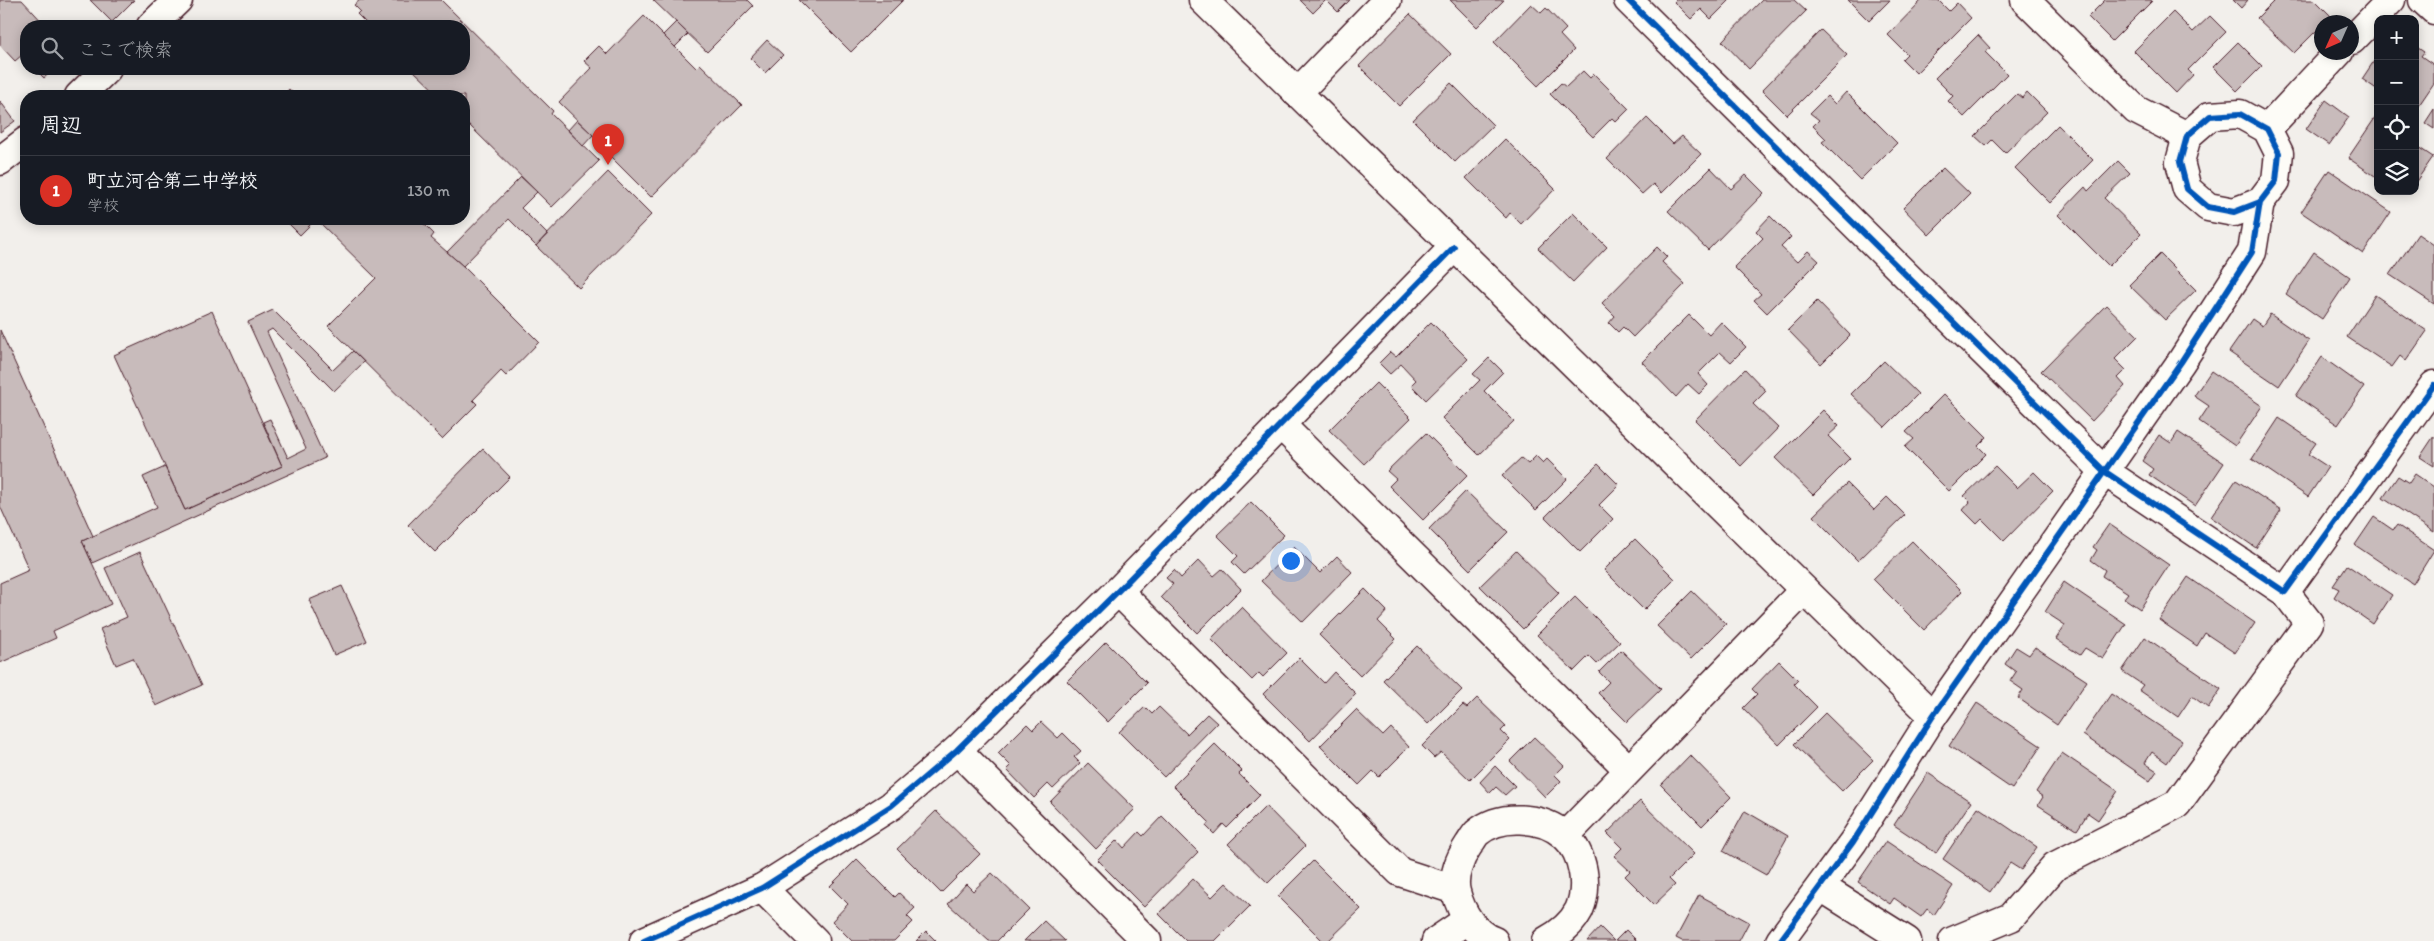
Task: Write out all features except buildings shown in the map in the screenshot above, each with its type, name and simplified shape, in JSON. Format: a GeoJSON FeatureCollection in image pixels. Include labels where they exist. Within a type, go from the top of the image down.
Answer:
{"type":"FeatureCollection","features":[{"type":"Feature","properties":{"kind":"street"},"geometry":{"type":"LineString","coordinates":[[157,20],[178,0]]}},
{"type":"Feature","properties":{"kind":"street"},"geometry":{"type":"LineString","coordinates":[[1203,0],[1933,716]]}},
{"type":"Feature","properties":{"kind":"street"},"geometry":{"type":"LineString","coordinates":[[1297,93],[1387,0]]}},
{"type":"Feature","properties":{"kind":"street"},"geometry":{"type":"LineString","coordinates":[[1628,0],[2104,471],[2285,592],[2309,623],[2177,804],[2055,866],[2011,917],[1953,941]]}},
{"type":"Feature","properties":{"kind":"street"},"geometry":{"type":"LineString","coordinates":[[2025,0],[2136,110],[2187,136]]}},
{"type":"Feature","properties":{"kind":"street"},"geometry":{"type":"LineString","coordinates":[[2359,33],[2391,0]]}},
{"type":"Feature","properties":{"kind":"street"},"geometry":{"type":"LineString","coordinates":[[2423,0],[2434,10]]}},
{"type":"Feature","properties":{"kind":"street"},"geometry":{"type":"LineString","coordinates":[[2267,129],[2332,60]]}},
{"type":"Feature","properties":{"kind":"street"},"geometry":{"type":"LineString","coordinates":[[85,90],[101,75]]}},
{"type":"Feature","properties":{"kind":"street"},"geometry":{"type":"LineString","coordinates":[[1780,941],[1853,842],[1933,716],[2181,362],[2252,252],[2260,202],[2276,180],[2279,153],[2267,129],[2240,114],[2210,116],[2187,136],[2180,162],[2187,189],[2208,207],[2234,212],[2260,202]]}},
{"type":"Feature","properties":{"kind":"street"},"geometry":{"type":"LineString","coordinates":[[0,161],[20,146]]}},
{"type":"Feature","properties":{"kind":"street"},"geometry":{"type":"LineString","coordinates":[[644,941],[681,933],[762,888],[891,806],[957,750],[1118,591],[1454,247]]}},
{"type":"Feature","properties":{"kind":"street"},"geometry":{"type":"LineString","coordinates":[[2285,592],[2434,385]]}},
{"type":"Feature","properties":{"kind":"street"},"geometry":{"type":"LineString","coordinates":[[1280,424],[1628,769]]}},
{"type":"Feature","properties":{"kind":"street"},"geometry":{"type":"LineString","coordinates":[[1565,836],[1628,769],[1804,590]]}},
{"type":"Feature","properties":{"kind":"street"},"geometry":{"type":"LineString","coordinates":[[1118,591],[1400,872],[1456,890]]}},
{"type":"Feature","properties":{"kind":"street"},"geometry":{"type":"LineString","coordinates":[[957,750],[1147,941]]}},
{"type":"Feature","properties":{"kind":"street"},"geometry":{"type":"LineString","coordinates":[[1494,941],[1486,938],[1467,920],[1456,890],[1459,859],[1477,833],[1505,819],[1537,821],[1565,836],[1580,858],[1585,885],[1579,911],[1562,932],[1546,941]]}},
{"type":"Feature","properties":{"kind":"street"},"geometry":{"type":"LineString","coordinates":[[1821,887],[1907,941]]}},
{"type":"Feature","properties":{"kind":"street"},"geometry":{"type":"LineString","coordinates":[[762,888],[815,941]]}},
{"type":"Feature","properties":{"kind":"street"},"geometry":{"type":"LineString","coordinates":[[1436,941],[1467,920]]}},
{"type":"Feature","properties":{"kind":"cycle path"},"geometry":{"type":"LineString","coordinates":[[1628,0],[2104,471],[2285,592],[2434,385]]}},
{"type":"Feature","properties":{"kind":"cycle path"},"geometry":{"type":"LineString","coordinates":[[1780,941],[1853,842],[1933,716],[2181,362],[2252,252],[2260,202],[2276,181],[2279,153],[2267,129],[2240,114],[2210,116],[2187,136],[2180,162],[2187,189],[2208,207],[2234,212],[2260,202]]}},
{"type":"Feature","properties":{"kind":"cycle path"},"geometry":{"type":"LineString","coordinates":[[644,941],[762,888],[891,806],[957,750],[1118,591],[1454,247]]}},
{"type":"Feature","properties":{"kind":"place","name":"町立河合第二中学校"},"geometry":{"type":"Point","coordinates":[608,165]}}]}
